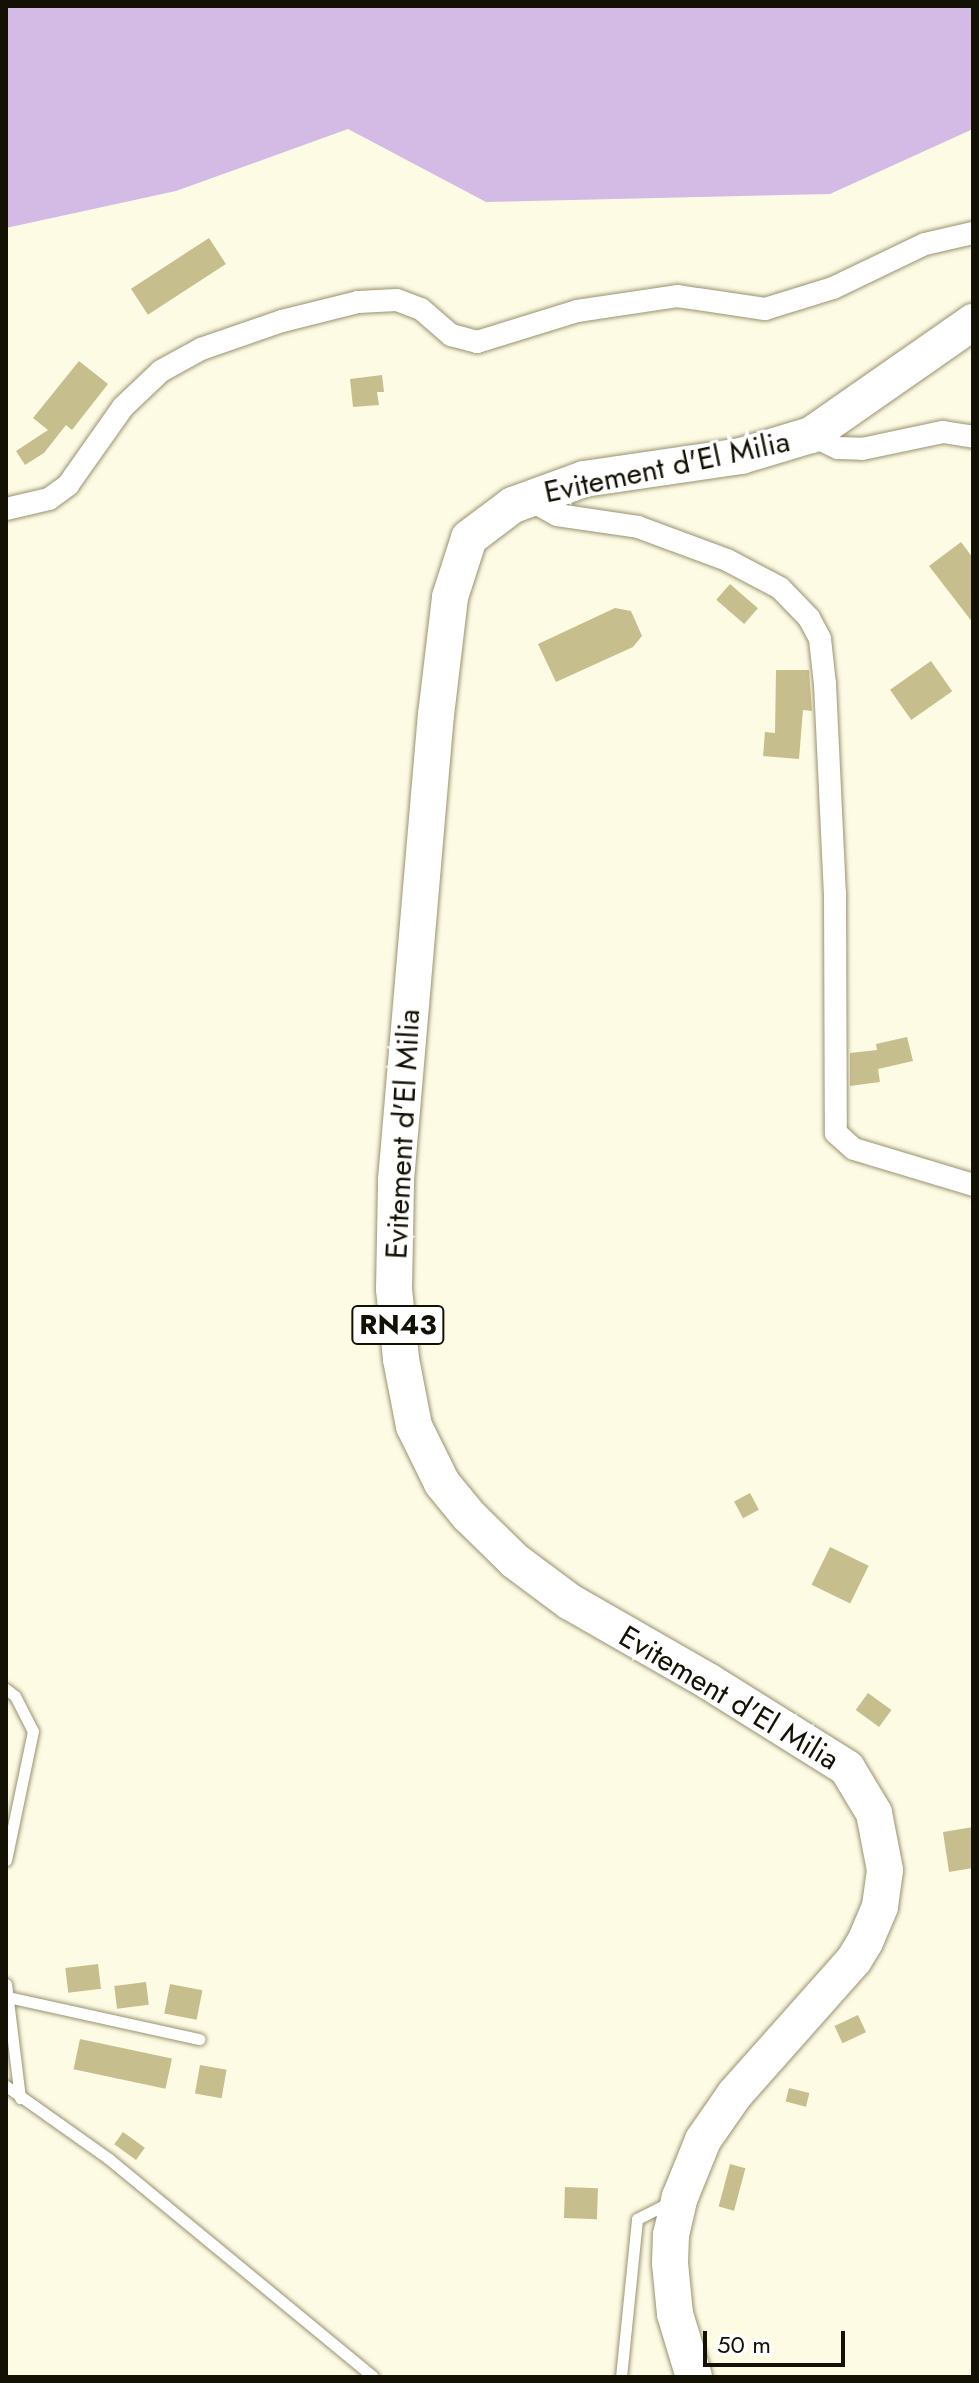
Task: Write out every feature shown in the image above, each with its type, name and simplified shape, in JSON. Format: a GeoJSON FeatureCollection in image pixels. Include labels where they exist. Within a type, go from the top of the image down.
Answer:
{"type":"FeatureCollection","features":[{"type":"Feature","properties":{"kind":"main road","name":"Evitement d'El Milia"},"geometry":{"type":"LineString","coordinates":[[694,2377],[675,2314],[671,2277],[671,2235],[680,2197],[703,2140],[735,2094],[859,1951],[880,1906],[885,1870],[874,1813],[847,1768],[812,1743],[570,1602],[515,1561],[469,1516],[442,1483],[414,1426],[401,1359],[394,1289],[396,1180],[436,715],[450,597],[469,538],[487,522],[528,499],[584,479],[741,456],[811,435],[973,322]]}},
{"type":"Feature","properties":{"kind":"street"},"geometry":{"type":"LineString","coordinates":[[6,509],[49,499],[68,485],[123,407],[161,371],[201,349],[282,321],[358,302],[397,300],[421,309],[451,335],[477,342],[577,311],[677,296],[765,309],[833,288],[925,244],[973,233]]}},
{"type":"Feature","properties":{"kind":"street"},"geometry":{"type":"LineString","coordinates":[[811,435],[838,448],[862,449],[943,432],[973,437]]}},
{"type":"Feature","properties":{"kind":"street"},"geometry":{"type":"LineString","coordinates":[[528,499],[557,515],[638,527],[727,560],[780,588],[809,618],[820,639],[825,684],[835,893],[837,1090],[834,1127],[838,1139],[854,1149],[973,1185]]}},
{"type":"Feature","properties":{"kind":"lane"},"geometry":{"type":"LineString","coordinates":[[6,1689],[15,1696],[33,1731],[6,1860]]}},
{"type":"Feature","properties":{"kind":"lane"},"geometry":{"type":"LineString","coordinates":[[6,1984],[20,2098]]}},
{"type":"Feature","properties":{"kind":"lane"},"geometry":{"type":"LineString","coordinates":[[8,1997],[199,2039]]}},
{"type":"Feature","properties":{"kind":"lane"},"geometry":{"type":"LineString","coordinates":[[6,2086],[109,2159],[373,2377]]}},
{"type":"Feature","properties":{"kind":"lane"},"geometry":{"type":"LineString","coordinates":[[621,2377],[637,2219],[680,2197]]}},
{"type":"Feature","properties":{"kind":"shaded area"},"geometry":{"type":"Polygon","coordinates":[[[6,6],[973,6],[973,129],[830,194],[486,202],[348,129],[176,191],[6,228],[6,6]]]}},
{"type":"Feature","properties":{"kind":"building"},"geometry":{"type":"Polygon","coordinates":[[[209,238],[226,264],[148,315],[131,289],[209,238]]]}},
{"type":"Feature","properties":{"kind":"building"},"geometry":{"type":"Polygon","coordinates":[[[79,361],[108,384],[72,430],[66,425],[44,453],[25,465],[16,451],[48,430],[33,418],[79,361]]]}},
{"type":"Feature","properties":{"kind":"building"},"geometry":{"type":"Polygon","coordinates":[[[382,375],[384,392],[377,392],[379,405],[353,407],[350,379],[382,375]]]}},
{"type":"Feature","properties":{"kind":"building"},"geometry":{"type":"Polygon","coordinates":[[[961,542],[973,558],[973,623],[929,566],[961,542]]]}},
{"type":"Feature","properties":{"kind":"building"},"geometry":{"type":"Polygon","coordinates":[[[730,584],[758,608],[744,624],[716,600],[730,584]]]}},
{"type":"Feature","properties":{"kind":"building"},"geometry":{"type":"Polygon","coordinates":[[[615,608],[631,611],[642,636],[633,647],[556,682],[538,644],[615,608]]]}},
{"type":"Feature","properties":{"kind":"building"},"geometry":{"type":"Polygon","coordinates":[[[931,661],[952,691],[911,720],[890,690],[931,661]]]}},
{"type":"Feature","properties":{"kind":"building"},"geometry":{"type":"Polygon","coordinates":[[[776,670],[809,670],[812,711],[803,710],[799,759],[763,756],[765,732],[775,733],[776,670]]]}},
{"type":"Feature","properties":{"kind":"building"},"geometry":{"type":"Polygon","coordinates":[[[907,1037],[913,1061],[878,1069],[880,1082],[850,1086],[850,1053],[877,1050],[876,1044],[907,1037]]]}},
{"type":"Feature","properties":{"kind":"building"},"geometry":{"type":"Polygon","coordinates":[[[750,1493],[759,1510],[743,1518],[734,1501],[750,1493]]]}},
{"type":"Feature","properties":{"kind":"building"},"geometry":{"type":"Polygon","coordinates":[[[830,1547],[869,1566],[850,1604],[812,1585],[830,1547]]]}},
{"type":"Feature","properties":{"kind":"building"},"geometry":{"type":"Polygon","coordinates":[[[868,1693],[891,1710],[879,1727],[856,1710],[868,1693]]]}},
{"type":"Feature","properties":{"kind":"building"},"geometry":{"type":"Polygon","coordinates":[[[973,1827],[973,1868],[949,1872],[943,1832],[973,1827]]]}},
{"type":"Feature","properties":{"kind":"building"},"geometry":{"type":"Polygon","coordinates":[[[98,1964],[101,1989],[68,1993],[65,1968],[98,1964]]]}},
{"type":"Feature","properties":{"kind":"building"},"geometry":{"type":"Polygon","coordinates":[[[146,1982],[149,2005],[117,2009],[114,1986],[146,1982]]]}},
{"type":"Feature","properties":{"kind":"building"},"geometry":{"type":"Polygon","coordinates":[[[170,1984],[202,1990],[197,2020],[164,2013],[170,1984]]]}},
{"type":"Feature","properties":{"kind":"building"},"geometry":{"type":"Polygon","coordinates":[[[858,2015],[866,2032],[842,2043],[834,2026],[858,2015]]]}},
{"type":"Feature","properties":{"kind":"building"},"geometry":{"type":"Polygon","coordinates":[[[80,2039],[172,2059],[166,2089],[74,2069],[80,2039]]]}},
{"type":"Feature","properties":{"kind":"building"},"geometry":{"type":"Polygon","coordinates":[[[200,2065],[227,2070],[222,2098],[195,2094],[200,2065]]]}},
{"type":"Feature","properties":{"kind":"building"},"geometry":{"type":"Polygon","coordinates":[[[789,2088],[809,2093],[806,2107],[786,2102],[789,2088]]]}},
{"type":"Feature","properties":{"kind":"building"},"geometry":{"type":"Polygon","coordinates":[[[123,2132],[145,2148],[136,2160],[114,2144],[123,2132]]]}},
{"type":"Feature","properties":{"kind":"building"},"geometry":{"type":"Polygon","coordinates":[[[730,2164],[745,2168],[734,2211],[719,2207],[730,2164]]]}},
{"type":"Feature","properties":{"kind":"building"},"geometry":{"type":"Polygon","coordinates":[[[565,2187],[598,2188],[597,2219],[564,2218],[565,2187]]]}}]}
